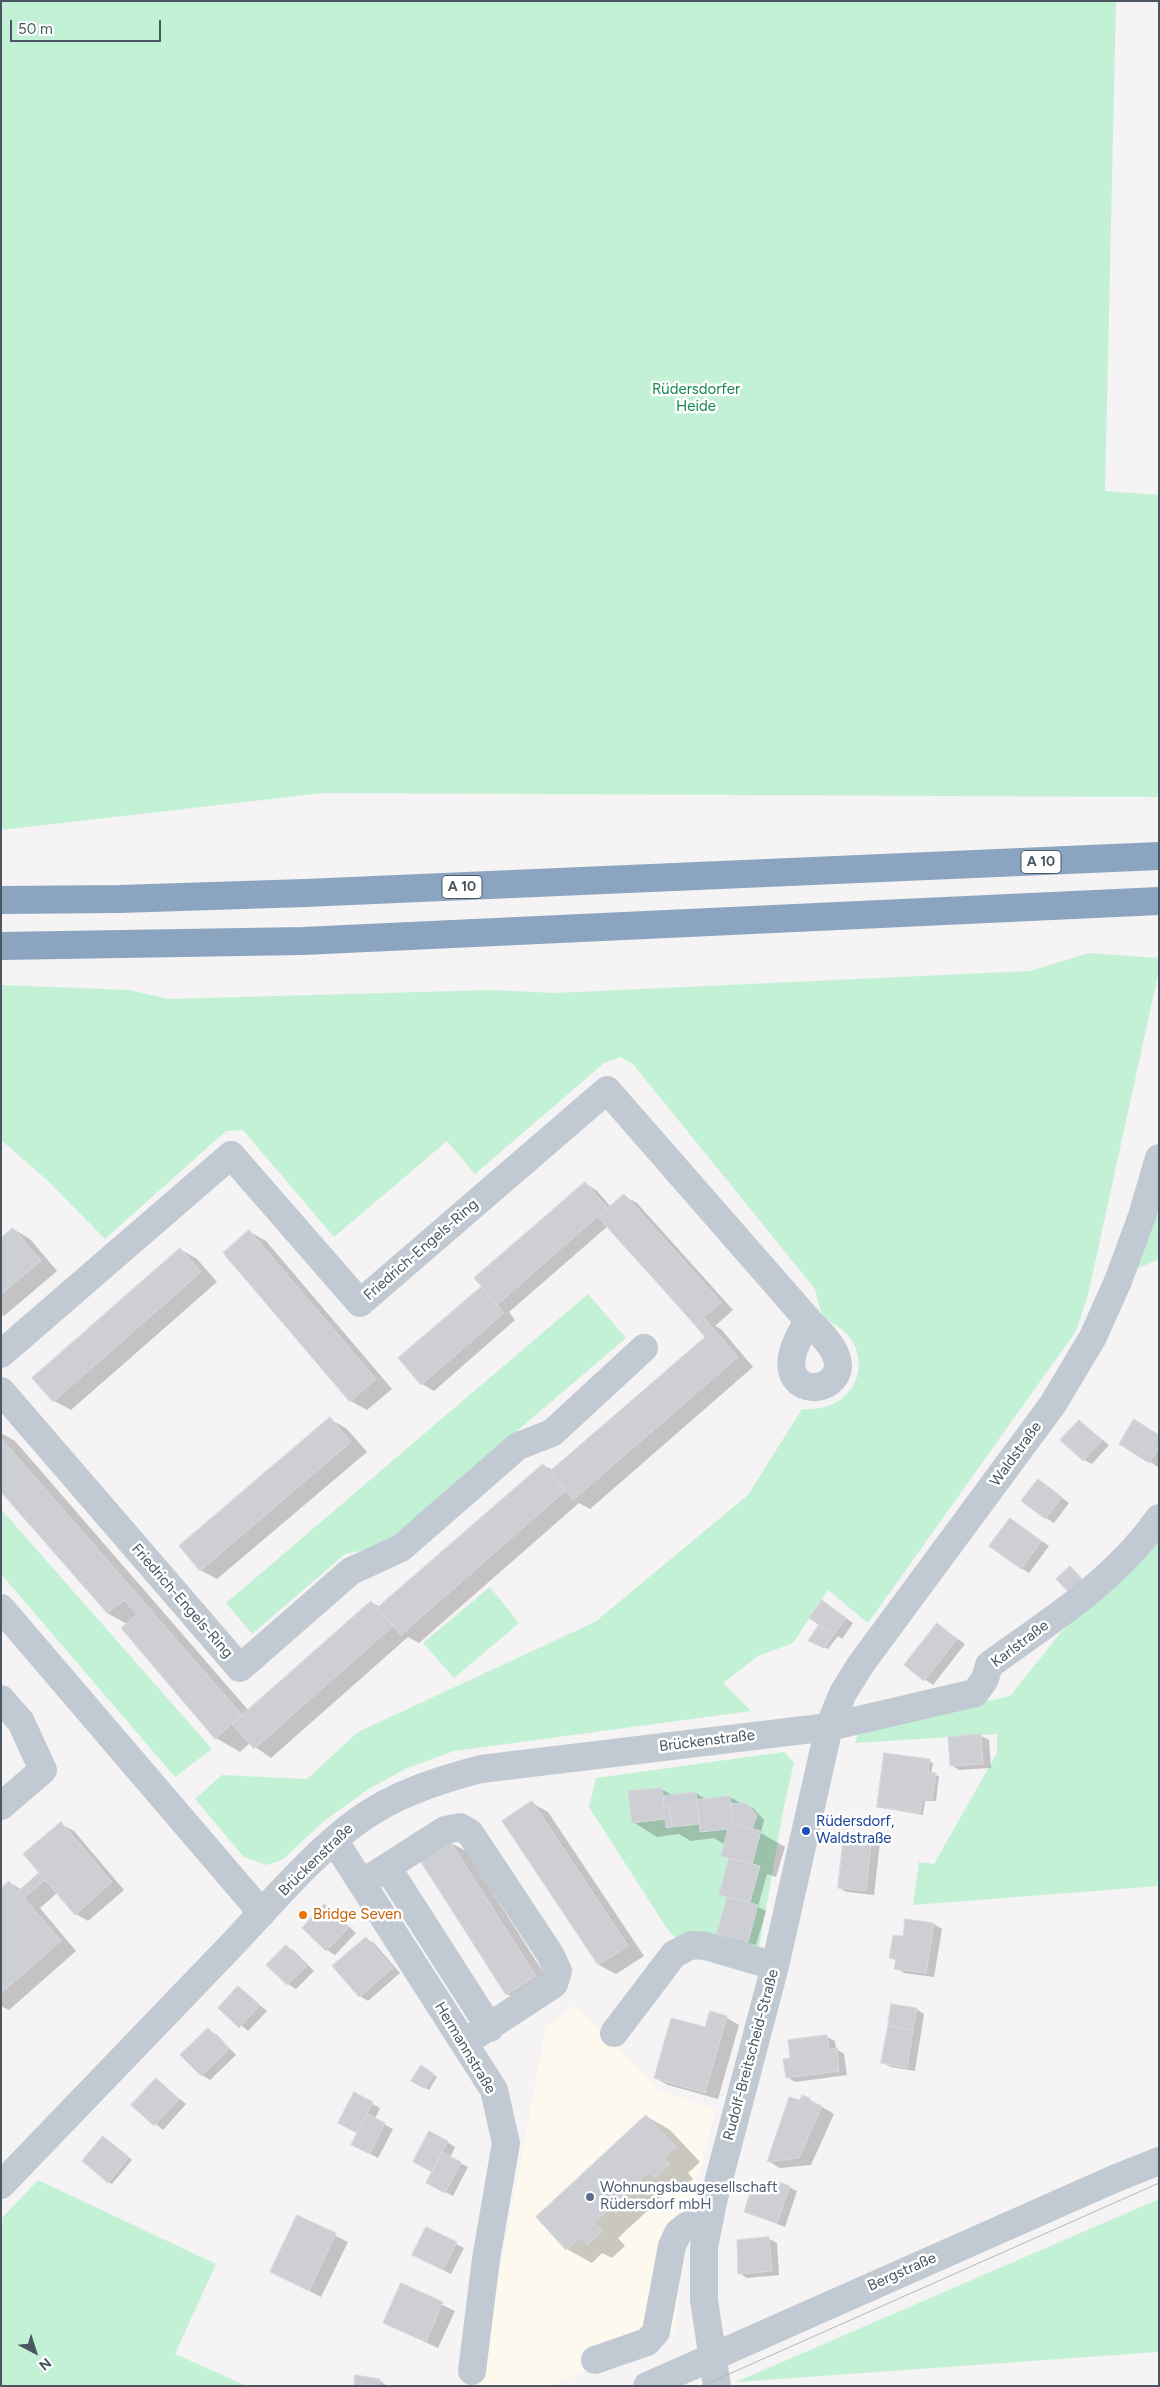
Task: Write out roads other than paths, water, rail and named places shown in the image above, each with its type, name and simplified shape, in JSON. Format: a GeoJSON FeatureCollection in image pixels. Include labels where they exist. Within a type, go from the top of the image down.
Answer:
{"type":"FeatureCollection","features":[{"type":"Feature","properties":{"kind":"highway","name":"A 10"},"geometry":{"type":"LineString","coordinates":[[1,900],[295,894],[1159,856]]}},
{"type":"Feature","properties":{"kind":"highway"},"geometry":{"type":"LineString","coordinates":[[1,946],[303,941],[1159,901]]}},
{"type":"Feature","properties":{"kind":"street","name":"Friedrich-Engels-Ring"},"geometry":{"type":"LineString","coordinates":[[1,1354],[231,1155],[360,1303],[607,1090],[808,1320]]}},
{"type":"Feature","properties":{"kind":"street","name":"Waldstraße"},"geometry":{"type":"LineString","coordinates":[[829,1727],[843,1693],[861,1664],[1053,1404],[1093,1337],[1118,1281],[1142,1216],[1159,1158]]}},
{"type":"Feature","properties":{"kind":"street","name":"Friedrich-Engels-Ring"},"geometry":{"type":"LineString","coordinates":[[1,1391],[240,1668],[351,1571],[401,1548],[518,1446],[552,1433],[644,1348]]}},
{"type":"Feature","properties":{"kind":"street","name":"Karlstraße"},"geometry":{"type":"LineString","coordinates":[[829,1727],[975,1693],[985,1679],[989,1665],[1086,1595],[1115,1570],[1134,1551],[1159,1518]]}},
{"type":"Feature","properties":{"kind":"street"},"geometry":{"type":"LineString","coordinates":[[1,1608],[262,1913]]}},
{"type":"Feature","properties":{"kind":"street"},"geometry":{"type":"LineString","coordinates":[[1,1698],[21,1722],[43,1770],[1,1806]]}},
{"type":"Feature","properties":{"kind":"street","name":"Brückenstraße"},"geometry":{"type":"LineString","coordinates":[[1,2185],[262,1913],[334,1840],[361,1819],[419,1788],[449,1777],[481,1770],[829,1727]]}},
{"type":"Feature","properties":{"kind":"street","name":"Rudolf-Breitscheid-Straße"},"geometry":{"type":"LineString","coordinates":[[717,2386],[704,2290],[704,2247],[707,2229],[712,2202],[775,1966],[829,1727]]}},
{"type":"Feature","properties":{"kind":"street"},"geometry":{"type":"LineString","coordinates":[[362,1883],[445,1830],[460,1828],[470,1833],[550,1954],[558,1971],[554,1984],[490,2028],[464,2043]]}},
{"type":"Feature","properties":{"kind":"street","name":"Hermannstraße"},"geometry":{"type":"LineString","coordinates":[[334,1840],[494,2090],[506,2143],[486,2259],[472,2371]]}},
{"type":"Feature","properties":{"kind":"street"},"geometry":{"type":"LineString","coordinates":[[387,1867],[490,2028]]}},
{"type":"Feature","properties":{"kind":"street"},"geometry":{"type":"LineString","coordinates":[[614,2033],[674,1954],[692,1945],[706,1946],[775,1966]]}},
{"type":"Feature","properties":{"kind":"street","name":"Bergstraße"},"geometry":{"type":"LineString","coordinates":[[647,2386],[1114,2179],[1159,2161]]}},
{"type":"Feature","properties":{"kind":"street"},"geometry":{"type":"LineString","coordinates":[[595,2360],[647,2342],[656,2332],[672,2246],[678,2232],[688,2225],[707,2229]]}},
{"type":"Feature","properties":{"kind":"tram line"},"geometry":{"type":"LineString","coordinates":[[702,2386],[1159,2183]]}},
{"type":"Feature","properties":{"kind":"place","name":"Rüdersdorf, Waldstraße"},"geometry":{"type":"Point","coordinates":[806,1831]}},
{"type":"Feature","properties":{"kind":"place","name":"Bridge Seven"},"geometry":{"type":"Point","coordinates":[303,1915]}},
{"type":"Feature","properties":{"kind":"place","name":"Wohnungsbaugesellschaft Rüdersdorf mbH"},"geometry":{"type":"Point","coordinates":[590,2197]}},
{"type":"Feature","properties":{"kind":"park label","name":"Rüdersdorfer Heide"},"geometry":{"type":"Point","coordinates":[696,398]}}]}
